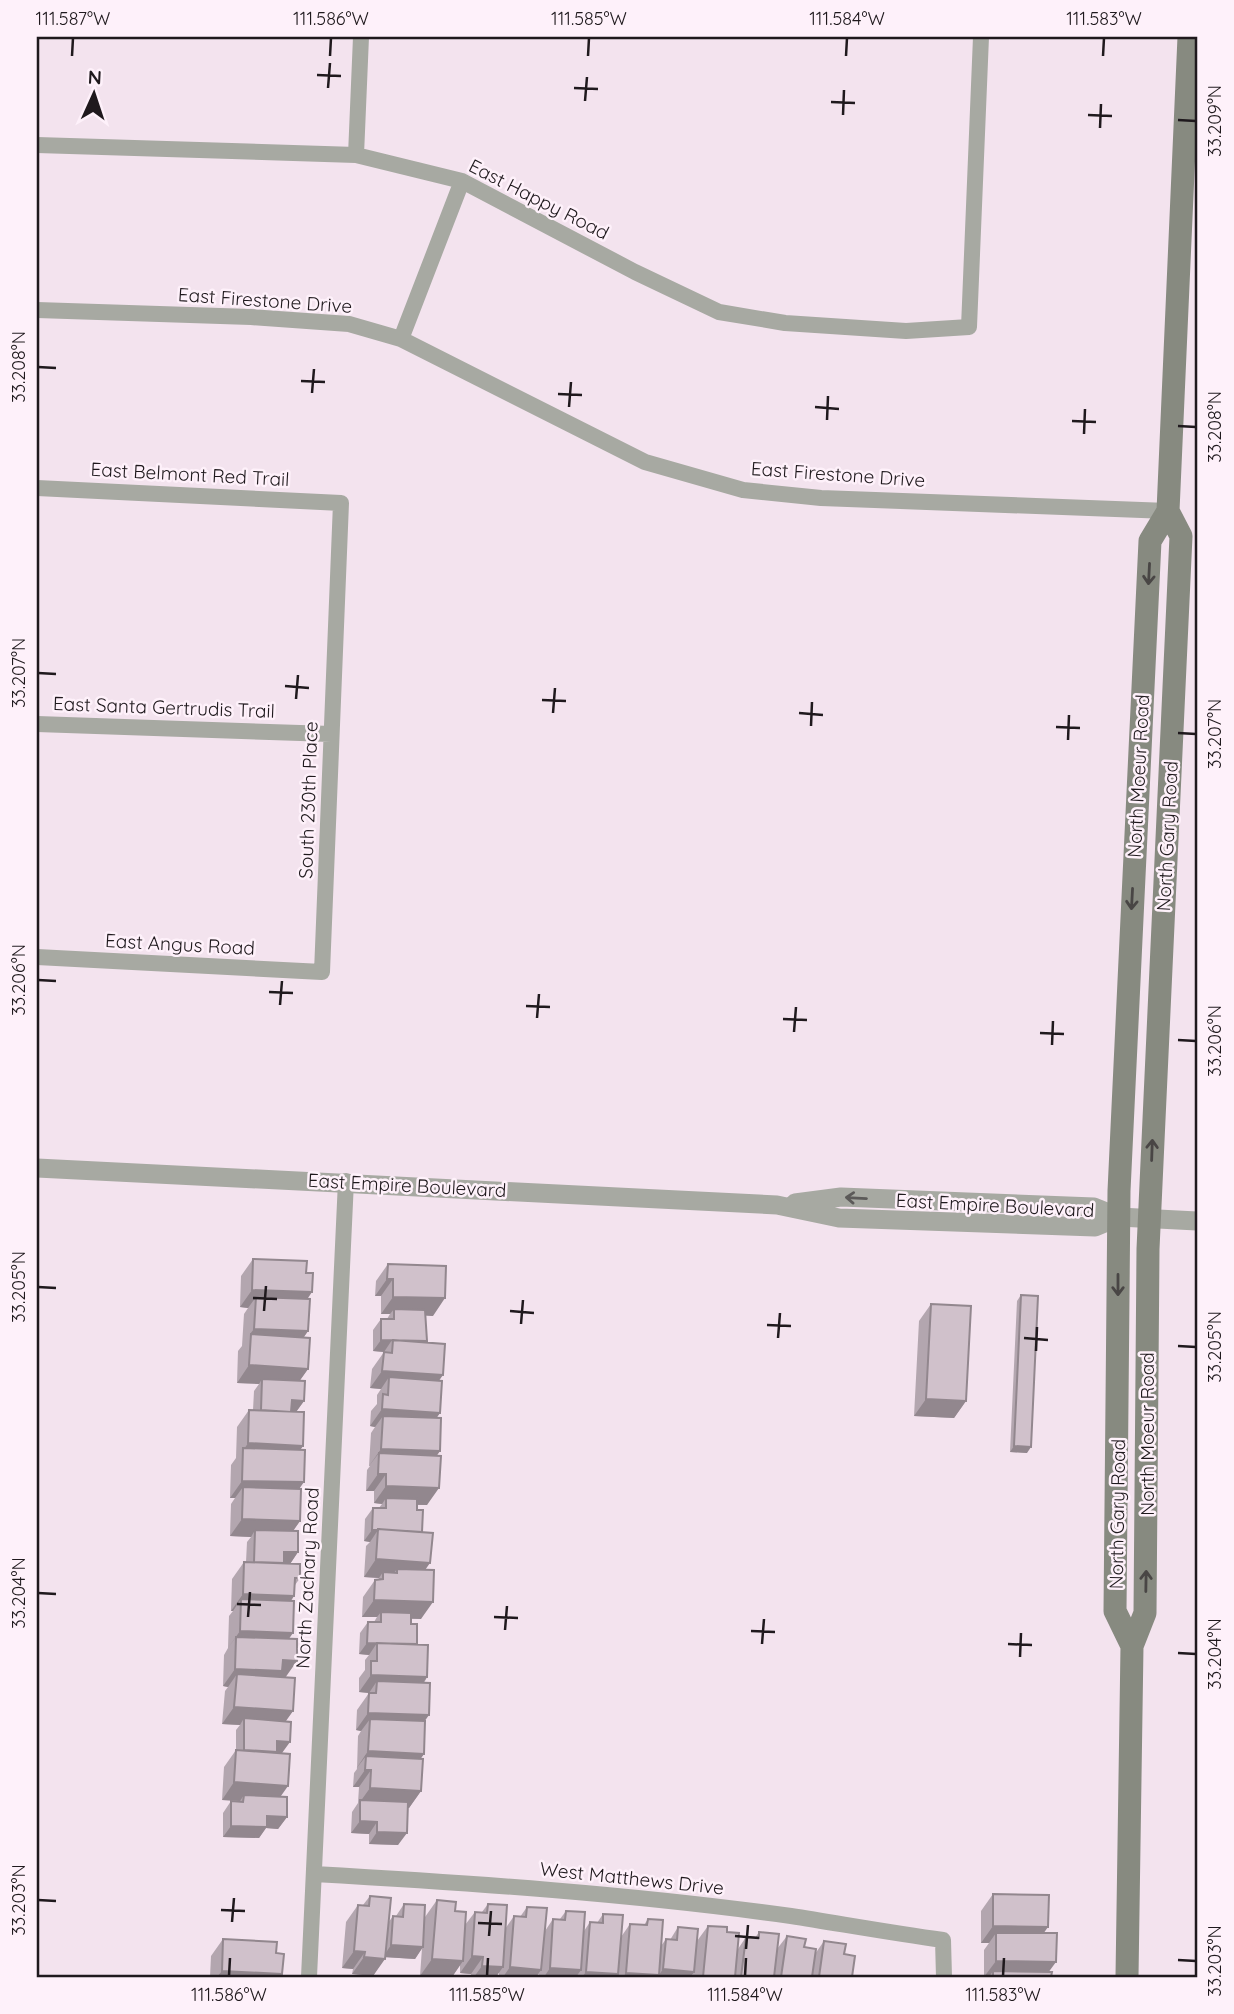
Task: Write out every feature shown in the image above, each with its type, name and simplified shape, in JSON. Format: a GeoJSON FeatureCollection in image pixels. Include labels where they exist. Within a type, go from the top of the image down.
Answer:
{"type":"FeatureCollection","features":[{"type":"Feature","properties":{"kind":"main road","name":"North Gary Road"},"geometry":{"type":"LineString","coordinates":[[1149,1219],[1181,536],[1168,511],[1189,37]]}},
{"type":"Feature","properties":{"kind":"main road","name":"North Moeur Road"},"geometry":{"type":"LineString","coordinates":[[1125,1046],[1150,541],[1168,511]]}},
{"type":"Feature","properties":{"kind":"main road","name":"North Gary Road"},"geometry":{"type":"LineString","coordinates":[[1125,1046],[1119,1217],[1115,1611],[1132,1646],[1126,1977]]}},
{"type":"Feature","properties":{"kind":"main road","name":"North Moeur Road"},"geometry":{"type":"LineString","coordinates":[[1132,1646],[1145,1613],[1149,1219]]}},
{"type":"Feature","properties":{"kind":"street"},"geometry":{"type":"LineString","coordinates":[[356,155],[361,37]]}},
{"type":"Feature","properties":{"kind":"street","name":"East Happy Road"},"geometry":{"type":"LineString","coordinates":[[37,145],[356,155],[463,181],[635,272],[719,312],[785,323],[906,331],[969,327],[981,37]]}},
{"type":"Feature","properties":{"kind":"street"},"geometry":{"type":"LineString","coordinates":[[401,338],[463,181]]}},
{"type":"Feature","properties":{"kind":"street","name":"East Firestone Drive"},"geometry":{"type":"LineString","coordinates":[[37,310],[349,324],[401,338],[645,462],[743,489],[821,498],[1168,511]]}},
{"type":"Feature","properties":{"kind":"street","name":"East Belmont Red Trail"},"geometry":{"type":"LineString","coordinates":[[37,488],[341,503]]}},
{"type":"Feature","properties":{"kind":"street","name":"South 230th Place"},"geometry":{"type":"LineString","coordinates":[[322,972],[341,503]]}},
{"type":"Feature","properties":{"kind":"street","name":"East Santa Gertrudis Trail"},"geometry":{"type":"LineString","coordinates":[[37,724],[331,734]]}},
{"type":"Feature","properties":{"kind":"street","name":"East Angus Road"},"geometry":{"type":"LineString","coordinates":[[37,957],[322,972]]}},
{"type":"Feature","properties":{"kind":"street","name":"East Empire Boulevard"},"geometry":{"type":"LineString","coordinates":[[37,1168],[346,1181],[777,1205],[841,1197],[1094,1207],[1119,1217],[1197,1221]]}},
{"type":"Feature","properties":{"kind":"street","name":"North Zachary Road"},"geometry":{"type":"LineString","coordinates":[[309,1977],[346,1181]]}},
{"type":"Feature","properties":{"kind":"street","name":"West Matthews Drive"},"geometry":{"type":"LineString","coordinates":[[314,1874],[480,1883],[621,1897],[790,1916],[943,1940],[944,1977]]}},
{"type":"Feature","properties":{"kind":"building"},"geometry":{"type":"Polygon","coordinates":[[[253,1259],[307,1261],[306,1273],[313,1273],[312,1292],[252,1290],[253,1259]]]}},
{"type":"Feature","properties":{"kind":"building"},"geometry":{"type":"Polygon","coordinates":[[[388,1264],[446,1266],[445,1298],[393,1297],[393,1279],[387,1279],[388,1264]]]}},
{"type":"Feature","properties":{"kind":"building"},"geometry":{"type":"Polygon","coordinates":[[[1021,1295],[1038,1296],[1031,1447],[1014,1446],[1021,1295]]]}},
{"type":"Feature","properties":{"kind":"building"},"geometry":{"type":"Polygon","coordinates":[[[256,1297],[310,1299],[308,1331],[254,1329],[256,1297]]]}},
{"type":"Feature","properties":{"kind":"building"},"geometry":{"type":"Polygon","coordinates":[[[931,1304],[971,1306],[966,1401],[926,1399],[931,1304]]]}},
{"type":"Feature","properties":{"kind":"building"},"geometry":{"type":"Polygon","coordinates":[[[394,1309],[425,1310],[427,1341],[381,1340],[381,1319],[394,1319],[394,1309]]]}},
{"type":"Feature","properties":{"kind":"building"},"geometry":{"type":"Polygon","coordinates":[[[251,1334],[310,1338],[308,1369],[249,1365],[251,1334]]]}},
{"type":"Feature","properties":{"kind":"building"},"geometry":{"type":"Polygon","coordinates":[[[393,1340],[445,1344],[443,1375],[382,1371],[384,1352],[392,1353],[393,1340]]]}},
{"type":"Feature","properties":{"kind":"building"},"geometry":{"type":"Polygon","coordinates":[[[389,1377],[442,1381],[440,1413],[382,1409],[383,1394],[388,1395],[389,1377]]]}},
{"type":"Feature","properties":{"kind":"building"},"geometry":{"type":"Polygon","coordinates":[[[262,1379],[305,1381],[304,1401],[292,1400],[291,1412],[261,1410],[262,1379]]]}},
{"type":"Feature","properties":{"kind":"building"},"geometry":{"type":"Polygon","coordinates":[[[249,1410],[304,1412],[303,1446],[248,1443],[249,1410]]]}},
{"type":"Feature","properties":{"kind":"building"},"geometry":{"type":"Polygon","coordinates":[[[383,1416],[441,1418],[440,1451],[381,1449],[383,1416]]]}},
{"type":"Feature","properties":{"kind":"building"},"geometry":{"type":"Polygon","coordinates":[[[243,1448],[305,1450],[304,1482],[242,1481],[243,1448]]]}},
{"type":"Feature","properties":{"kind":"building"},"geometry":{"type":"Polygon","coordinates":[[[379,1453],[441,1456],[439,1488],[386,1486],[386,1474],[378,1474],[379,1453]]]}},
{"type":"Feature","properties":{"kind":"building"},"geometry":{"type":"Polygon","coordinates":[[[243,1487],[301,1489],[300,1521],[242,1519],[243,1487]]]}},
{"type":"Feature","properties":{"kind":"building"},"geometry":{"type":"Polygon","coordinates":[[[386,1498],[417,1499],[417,1510],[423,1510],[422,1532],[372,1530],[373,1508],[386,1508],[386,1498]]]}},
{"type":"Feature","properties":{"kind":"building"},"geometry":{"type":"Polygon","coordinates":[[[378,1529],[433,1533],[430,1563],[376,1559],[378,1529]]]}},
{"type":"Feature","properties":{"kind":"building"},"geometry":{"type":"Polygon","coordinates":[[[255,1530],[298,1531],[298,1552],[284,1552],[284,1563],[254,1562],[255,1530]]]}},
{"type":"Feature","properties":{"kind":"building"},"geometry":{"type":"Polygon","coordinates":[[[244,1562],[300,1564],[300,1578],[295,1578],[294,1596],[243,1594],[244,1562]]]}},
{"type":"Feature","properties":{"kind":"building"},"geometry":{"type":"Polygon","coordinates":[[[397,1569],[434,1570],[433,1602],[374,1600],[375,1580],[383,1579],[383,1572],[397,1573],[397,1569]]]}},
{"type":"Feature","properties":{"kind":"building"},"geometry":{"type":"Polygon","coordinates":[[[241,1599],[294,1601],[293,1633],[240,1631],[241,1599]]]}},
{"type":"Feature","properties":{"kind":"building"},"geometry":{"type":"Polygon","coordinates":[[[381,1612],[411,1613],[411,1624],[417,1624],[417,1644],[367,1643],[368,1622],[381,1622],[381,1612]]]}},
{"type":"Feature","properties":{"kind":"building"},"geometry":{"type":"Polygon","coordinates":[[[236,1637],[297,1639],[297,1661],[283,1660],[282,1671],[235,1669],[236,1637]]]}},
{"type":"Feature","properties":{"kind":"building"},"geometry":{"type":"Polygon","coordinates":[[[377,1643],[428,1645],[427,1677],[371,1675],[371,1661],[377,1661],[377,1643]]]}},
{"type":"Feature","properties":{"kind":"building"},"geometry":{"type":"Polygon","coordinates":[[[237,1674],[295,1678],[293,1711],[234,1707],[237,1674]]]}},
{"type":"Feature","properties":{"kind":"building"},"geometry":{"type":"Polygon","coordinates":[[[377,1681],[430,1683],[429,1715],[368,1713],[369,1693],[376,1693],[377,1681]]]}},
{"type":"Feature","properties":{"kind":"building"},"geometry":{"type":"Polygon","coordinates":[[[244,1718],[291,1722],[290,1742],[277,1741],[277,1752],[244,1750],[244,1718]]]}},
{"type":"Feature","properties":{"kind":"building"},"geometry":{"type":"Polygon","coordinates":[[[370,1719],[425,1721],[424,1754],[368,1751],[370,1719]]]}},
{"type":"Feature","properties":{"kind":"building"},"geometry":{"type":"Polygon","coordinates":[[[236,1750],[290,1754],[288,1786],[234,1782],[236,1750]]]}},
{"type":"Feature","properties":{"kind":"building"},"geometry":{"type":"Polygon","coordinates":[[[366,1756],[423,1759],[421,1791],[370,1788],[371,1770],[365,1770],[366,1756]]]}},
{"type":"Feature","properties":{"kind":"building"},"geometry":{"type":"Polygon","coordinates":[[[244,1795],[287,1797],[287,1817],[267,1816],[267,1827],[231,1826],[231,1801],[243,1802],[244,1795]]]}},
{"type":"Feature","properties":{"kind":"building"},"geometry":{"type":"Polygon","coordinates":[[[360,1800],[408,1802],[407,1833],[377,1832],[377,1822],[360,1821],[360,1800]]]}},
{"type":"Feature","properties":{"kind":"building"},"geometry":{"type":"Polygon","coordinates":[[[993,1894],[1049,1895],[1048,1927],[993,1926],[993,1894]]]}},
{"type":"Feature","properties":{"kind":"building"},"geometry":{"type":"Polygon","coordinates":[[[370,1896],[391,1898],[385,1959],[364,1957],[365,1952],[354,1951],[358,1905],[369,1906],[370,1896]]]}},
{"type":"Feature","properties":{"kind":"building"},"geometry":{"type":"Polygon","coordinates":[[[437,1900],[456,1902],[455,1911],[466,1912],[463,1961],[432,1959],[437,1900]]]}},
{"type":"Feature","properties":{"kind":"building"},"geometry":{"type":"Polygon","coordinates":[[[404,1904],[425,1905],[423,1947],[391,1945],[393,1916],[403,1917],[404,1904]]]}},
{"type":"Feature","properties":{"kind":"building"},"geometry":{"type":"Polygon","coordinates":[[[488,1904],[507,1905],[503,1967],[482,1966],[483,1957],[472,1956],[475,1912],[487,1913],[488,1904]]]}},
{"type":"Feature","properties":{"kind":"building"},"geometry":{"type":"Polygon","coordinates":[[[527,1907],[547,1908],[541,1970],[510,1967],[514,1916],[526,1917],[527,1907]]]}},
{"type":"Feature","properties":{"kind":"building"},"geometry":{"type":"Polygon","coordinates":[[[566,1911],[585,1912],[581,1970],[550,1968],[553,1919],[565,1920],[566,1911]]]}},
{"type":"Feature","properties":{"kind":"building"},"geometry":{"type":"Polygon","coordinates":[[[603,1914],[623,1915],[618,1974],[586,1972],[590,1922],[603,1923],[603,1914]]]}},
{"type":"Feature","properties":{"kind":"building"},"geometry":{"type":"Polygon","coordinates":[[[648,1919],[663,1920],[659,1975],[626,1973],[630,1924],[647,1925],[648,1919]]]}},
{"type":"Feature","properties":{"kind":"building"},"geometry":{"type":"Polygon","coordinates":[[[708,1926],[727,1927],[727,1932],[739,1933],[735,1977],[703,1977],[708,1926]]]}},
{"type":"Feature","properties":{"kind":"building"},"geometry":{"type":"Polygon","coordinates":[[[678,1927],[698,1929],[694,1972],[663,1969],[666,1939],[677,1940],[678,1927]]]}},
{"type":"Feature","properties":{"kind":"building"},"geometry":{"type":"Polygon","coordinates":[[[759,1932],[779,1934],[774,1977],[741,1977],[746,1937],[759,1938],[759,1932]]]}},
{"type":"Feature","properties":{"kind":"building"},"geometry":{"type":"Polygon","coordinates":[[[996,1933],[1057,1933],[1056,1962],[996,1961],[996,1933]]]}},
{"type":"Feature","properties":{"kind":"building"},"geometry":{"type":"Polygon","coordinates":[[[787,1936],[806,1939],[804,1947],[816,1949],[812,1977],[781,1977],[787,1936]]]}},
{"type":"Feature","properties":{"kind":"building"},"geometry":{"type":"Polygon","coordinates":[[[223,1939],[277,1942],[276,1953],[284,1954],[282,1974],[222,1971],[223,1939]]]}},
{"type":"Feature","properties":{"kind":"building"},"geometry":{"type":"Polygon","coordinates":[[[824,1941],[846,1944],[844,1954],[855,1956],[852,1977],[819,1977],[824,1941]]]}},
{"type":"Feature","properties":{"kind":"building"},"geometry":{"type":"Polygon","coordinates":[[[993,1971],[1052,1972],[1051,1977],[993,1977],[993,1971]]]}}]}
